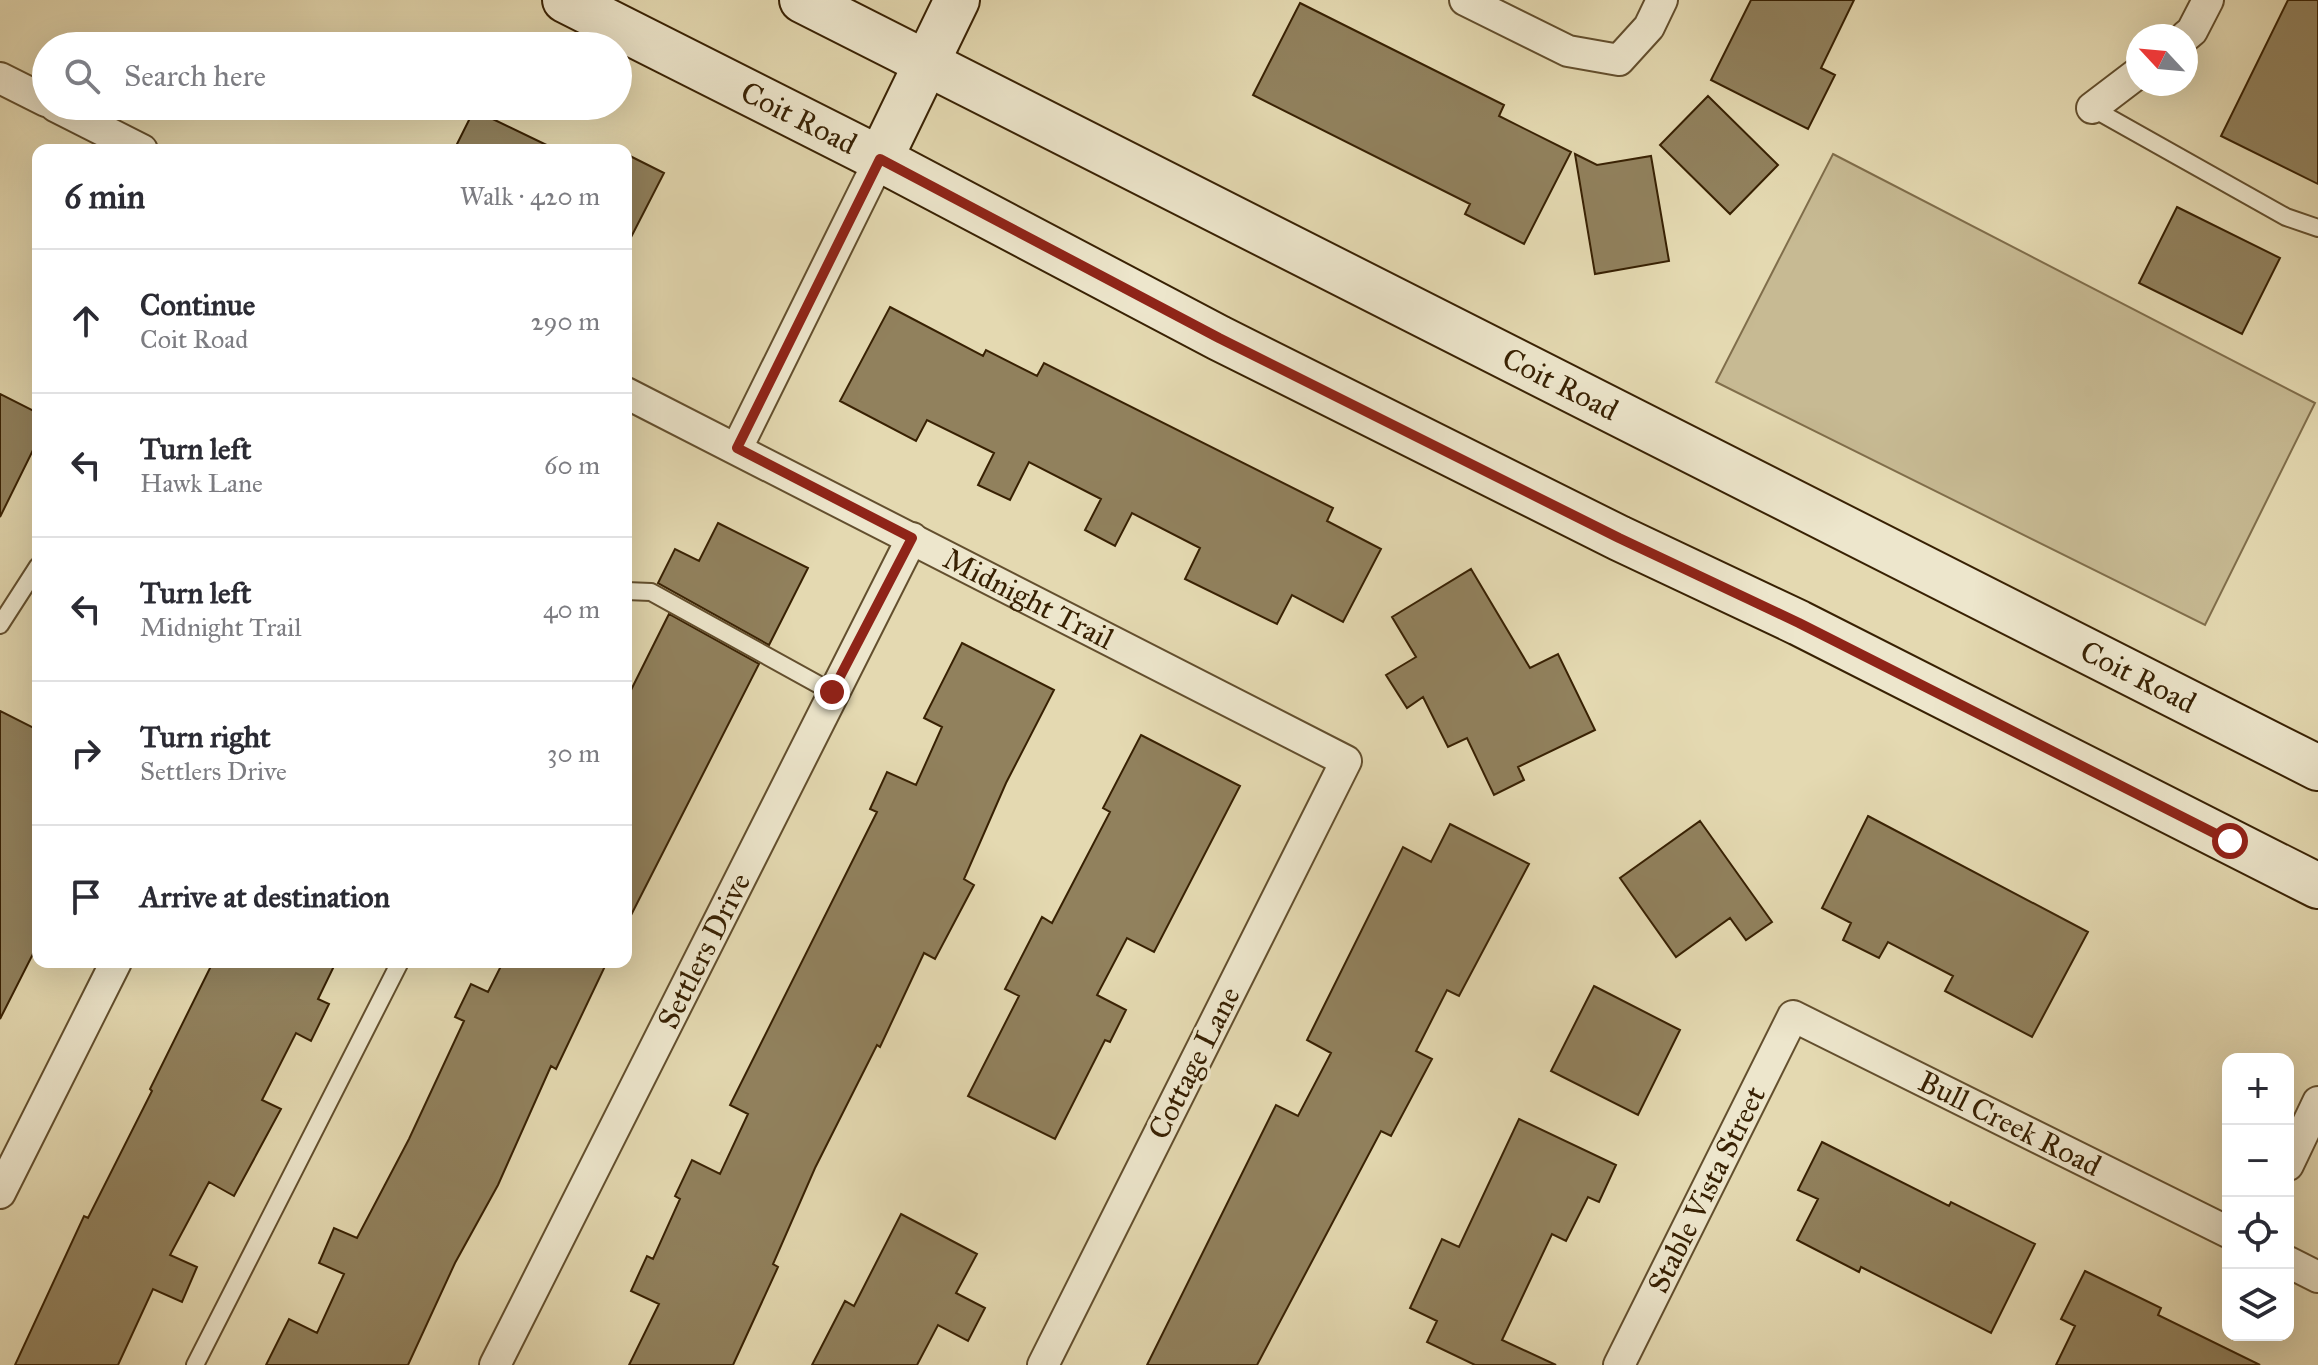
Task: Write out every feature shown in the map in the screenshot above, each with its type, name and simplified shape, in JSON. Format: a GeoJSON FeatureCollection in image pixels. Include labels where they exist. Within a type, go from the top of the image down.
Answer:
{"type":"FeatureCollection","features":[{"type":"Feature","properties":{"kind":"main road","name":"Coit Road"},"geometry":{"type":"LineString","coordinates":[[565,0],[628,32]]}},
{"type":"Feature","properties":{"kind":"main road","name":"Coit Road"},"geometry":{"type":"LineString","coordinates":[[802,0],[2318,768]]}},
{"type":"Feature","properties":{"kind":"main road"},"geometry":{"type":"LineString","coordinates":[[880,159],[957,0]]}},
{"type":"Feature","properties":{"kind":"main road","name":"Coit Road"},"geometry":{"type":"LineString","coordinates":[[632,34],[880,159],[1219,338],[1619,538],[1799,623],[2318,886]]}},
{"type":"Feature","properties":{"kind":"street"},"geometry":{"type":"LineString","coordinates":[[1465,0],[1568,51],[1619,60],[1649,27],[1662,0]]}},
{"type":"Feature","properties":{"kind":"street"},"geometry":{"type":"LineString","coordinates":[[2193,24],[2208,0]]}},
{"type":"Feature","properties":{"kind":"street"},"geometry":{"type":"LineString","coordinates":[[0,78],[32,94]]}},
{"type":"Feature","properties":{"kind":"street"},"geometry":{"type":"LineString","coordinates":[[2092,108],[2126,82]]}},
{"type":"Feature","properties":{"kind":"street"},"geometry":{"type":"LineString","coordinates":[[83,120],[130,144]]}},
{"type":"Feature","properties":{"kind":"street"},"geometry":{"type":"LineString","coordinates":[[737,448],[880,159]]}},
{"type":"Feature","properties":{"kind":"street","name":"Midnight Trail"},"geometry":{"type":"LineString","coordinates":[[632,396],[1346,761]]}},
{"type":"Feature","properties":{"kind":"street","name":"Settlers Drive"},"geometry":{"type":"LineString","coordinates":[[495,1365],[912,538]]}},
{"type":"Feature","properties":{"kind":"street","name":"Cottage Lane"},"geometry":{"type":"LineString","coordinates":[[1043,1365],[1346,761]]}},
{"type":"Feature","properties":{"kind":"street"},"geometry":{"type":"LineString","coordinates":[[0,1193],[113,968]]}},
{"type":"Feature","properties":{"kind":"street","name":"Bull Creek Road"},"geometry":{"type":"LineString","coordinates":[[1793,1016],[2222,1229]]}},
{"type":"Feature","properties":{"kind":"street","name":"Stable Vista Street"},"geometry":{"type":"LineString","coordinates":[[1619,1365],[1793,1016]]}},
{"type":"Feature","properties":{"kind":"street"},"geometry":{"type":"LineString","coordinates":[[2294,1152],[2318,1102]]}},
{"type":"Feature","properties":{"kind":"street"},"geometry":{"type":"LineString","coordinates":[[2294,1265],[2318,1277]]}},
{"type":"Feature","properties":{"kind":"lane"},"geometry":{"type":"LineString","coordinates":[[2092,108],[2286,217],[2318,228]]}},
{"type":"Feature","properties":{"kind":"lane"},"geometry":{"type":"LineString","coordinates":[[0,625],[32,575]]}},
{"type":"Feature","properties":{"kind":"lane"},"geometry":{"type":"LineString","coordinates":[[632,591],[651,592],[832,692]]}},
{"type":"Feature","properties":{"kind":"lane"},"geometry":{"type":"LineString","coordinates":[[195,1365],[397,968]]}},
{"type":"Feature","properties":{"kind":"shaded area"},"geometry":{"type":"Polygon","coordinates":[[[1833,154],[2315,403],[2205,625],[1716,382],[1833,154]]]}},
{"type":"Feature","properties":{"kind":"building"},"geometry":{"type":"Polygon","coordinates":[[[1751,0],[1854,0],[1821,68],[1835,75],[1808,129],[1711,80],[1751,0]]]}},
{"type":"Feature","properties":{"kind":"building"},"geometry":{"type":"Polygon","coordinates":[[[2288,0],[2318,0],[2318,184],[2221,136],[2288,0]]]}},
{"type":"Feature","properties":{"kind":"building"},"geometry":{"type":"Polygon","coordinates":[[[1300,3],[1504,105],[1499,116],[1571,152],[1524,244],[1465,214],[1470,204],[1253,95],[1300,3]]]}},
{"type":"Feature","properties":{"kind":"building"},"geometry":{"type":"Polygon","coordinates":[[[1708,96],[1778,165],[1730,214],[1660,145],[1708,96]]]}},
{"type":"Feature","properties":{"kind":"building"},"geometry":{"type":"Polygon","coordinates":[[[469,120],[495,120],[545,144],[457,144],[469,120]]]}},
{"type":"Feature","properties":{"kind":"building"},"geometry":{"type":"Polygon","coordinates":[[[1575,154],[1597,165],[1651,156],[1669,261],[1595,274],[1575,154]]]}},
{"type":"Feature","properties":{"kind":"building"},"geometry":{"type":"Polygon","coordinates":[[[632,157],[664,173],[632,235],[632,157]]]}},
{"type":"Feature","properties":{"kind":"building"},"geometry":{"type":"Polygon","coordinates":[[[2177,207],[2280,258],[2242,334],[2139,283],[2177,207]]]}},
{"type":"Feature","properties":{"kind":"building"},"geometry":{"type":"Polygon","coordinates":[[[890,307],[983,356],[986,350],[1037,376],[1044,363],[1333,508],[1327,521],[1381,549],[1343,622],[1292,595],[1277,624],[1185,579],[1200,548],[1132,513],[1115,546],[1085,530],[1101,499],[1029,462],[1010,500],[978,485],[994,453],[927,420],[916,441],[840,401],[890,307]]]}},
{"type":"Feature","properties":{"kind":"building"},"geometry":{"type":"Polygon","coordinates":[[[0,394],[32,410],[32,452],[0,517],[0,394]]]}},
{"type":"Feature","properties":{"kind":"building"},"geometry":{"type":"Polygon","coordinates":[[[718,523],[808,568],[769,645],[658,583],[675,549],[699,561],[718,523]]]}},
{"type":"Feature","properties":{"kind":"building"},"geometry":{"type":"Polygon","coordinates":[[[1471,569],[1530,668],[1558,654],[1595,730],[1518,767],[1524,780],[1494,795],[1467,738],[1448,747],[1423,697],[1407,708],[1386,675],[1416,657],[1392,617],[1471,569]]]}},
{"type":"Feature","properties":{"kind":"building"},"geometry":{"type":"Polygon","coordinates":[[[669,614],[759,664],[632,913],[632,688],[669,614]]]}},
{"type":"Feature","properties":{"kind":"building"},"geometry":{"type":"Polygon","coordinates":[[[962,643],[1054,690],[1006,783],[964,879],[974,885],[935,959],[924,953],[880,1047],[877,1045],[815,1168],[773,1264],[778,1267],[733,1365],[629,1365],[659,1304],[631,1291],[647,1256],[653,1259],[680,1199],[675,1196],[692,1160],[720,1174],[748,1114],[730,1105],[877,812],[870,809],[887,772],[916,785],[942,727],[924,718],[962,643]]]}},
{"type":"Feature","properties":{"kind":"building"},"geometry":{"type":"Polygon","coordinates":[[[0,711],[32,727],[32,956],[0,1019],[0,711]]]}},
{"type":"Feature","properties":{"kind":"building"},"geometry":{"type":"Polygon","coordinates":[[[1141,735],[1240,786],[1154,952],[1127,938],[1097,995],[1126,1010],[1110,1042],[1105,1040],[1055,1139],[968,1096],[1019,996],[1005,989],[1042,917],[1052,923],[1110,812],[1103,808],[1141,735]]]}},
{"type":"Feature","properties":{"kind":"building"},"geometry":{"type":"Polygon","coordinates":[[[1868,816],[2088,932],[2032,1037],[1945,991],[1953,976],[1888,942],[1879,958],[1843,940],[1851,923],[1822,908],[1868,816]]]}},
{"type":"Feature","properties":{"kind":"building"},"geometry":{"type":"Polygon","coordinates":[[[1700,821],[1772,922],[1746,940],[1730,918],[1676,957],[1620,878],[1700,821]]]}},
{"type":"Feature","properties":{"kind":"building"},"geometry":{"type":"Polygon","coordinates":[[[1450,824],[1529,864],[1459,996],[1447,990],[1416,1051],[1432,1059],[1391,1136],[1381,1131],[1257,1365],[1147,1365],[1276,1105],[1298,1116],[1331,1053],[1307,1040],[1403,847],[1431,862],[1450,824]]]}},
{"type":"Feature","properties":{"kind":"building"},"geometry":{"type":"Polygon","coordinates":[[[210,968],[333,968],[318,999],[329,1004],[311,1041],[296,1033],[262,1100],[281,1109],[234,1196],[209,1182],[170,1255],[197,1267],[182,1302],[153,1289],[118,1365],[15,1365],[84,1216],[88,1218],[152,1091],[150,1089],[210,968]]]}},
{"type":"Feature","properties":{"kind":"building"},"geometry":{"type":"Polygon","coordinates":[[[500,968],[604,968],[556,1069],[551,1066],[498,1185],[455,1263],[408,1365],[266,1365],[289,1319],[317,1333],[344,1274],[319,1263],[334,1228],[357,1238],[409,1139],[464,1021],[455,1017],[471,984],[488,992],[500,968]]]}},
{"type":"Feature","properties":{"kind":"building"},"geometry":{"type":"Polygon","coordinates":[[[1594,986],[1680,1030],[1638,1115],[1551,1071],[1594,986]]]}},
{"type":"Feature","properties":{"kind":"building"},"geometry":{"type":"Polygon","coordinates":[[[1519,1119],[1616,1165],[1599,1202],[1588,1197],[1566,1241],[1552,1234],[1502,1340],[1556,1365],[1475,1365],[1427,1342],[1437,1321],[1410,1308],[1442,1239],[1459,1247],[1519,1119]]]}},
{"type":"Feature","properties":{"kind":"building"},"geometry":{"type":"Polygon","coordinates":[[[1822,1142],[1949,1206],[1951,1202],[2035,1244],[1991,1333],[1861,1267],[1859,1272],[1797,1240],[1818,1199],[1798,1190],[1822,1142]]]}},
{"type":"Feature","properties":{"kind":"building"},"geometry":{"type":"Polygon","coordinates":[[[901,1214],[977,1254],[956,1293],[985,1308],[968,1341],[938,1325],[917,1365],[812,1365],[845,1301],[854,1306],[901,1214]]]}},
{"type":"Feature","properties":{"kind":"building"},"geometry":{"type":"Polygon","coordinates":[[[2085,1271],[2161,1308],[2158,1315],[2260,1365],[2056,1365],[2075,1326],[2061,1319],[2085,1271]]]}},
{"type":"Feature","properties":{"kind":"route"},"geometry":{"type":"LineString","coordinates":[[832,692],[912,538],[737,448],[880,159],[1219,338],[1335,393],[1619,538],[1799,623],[2230,841]]}}]}
